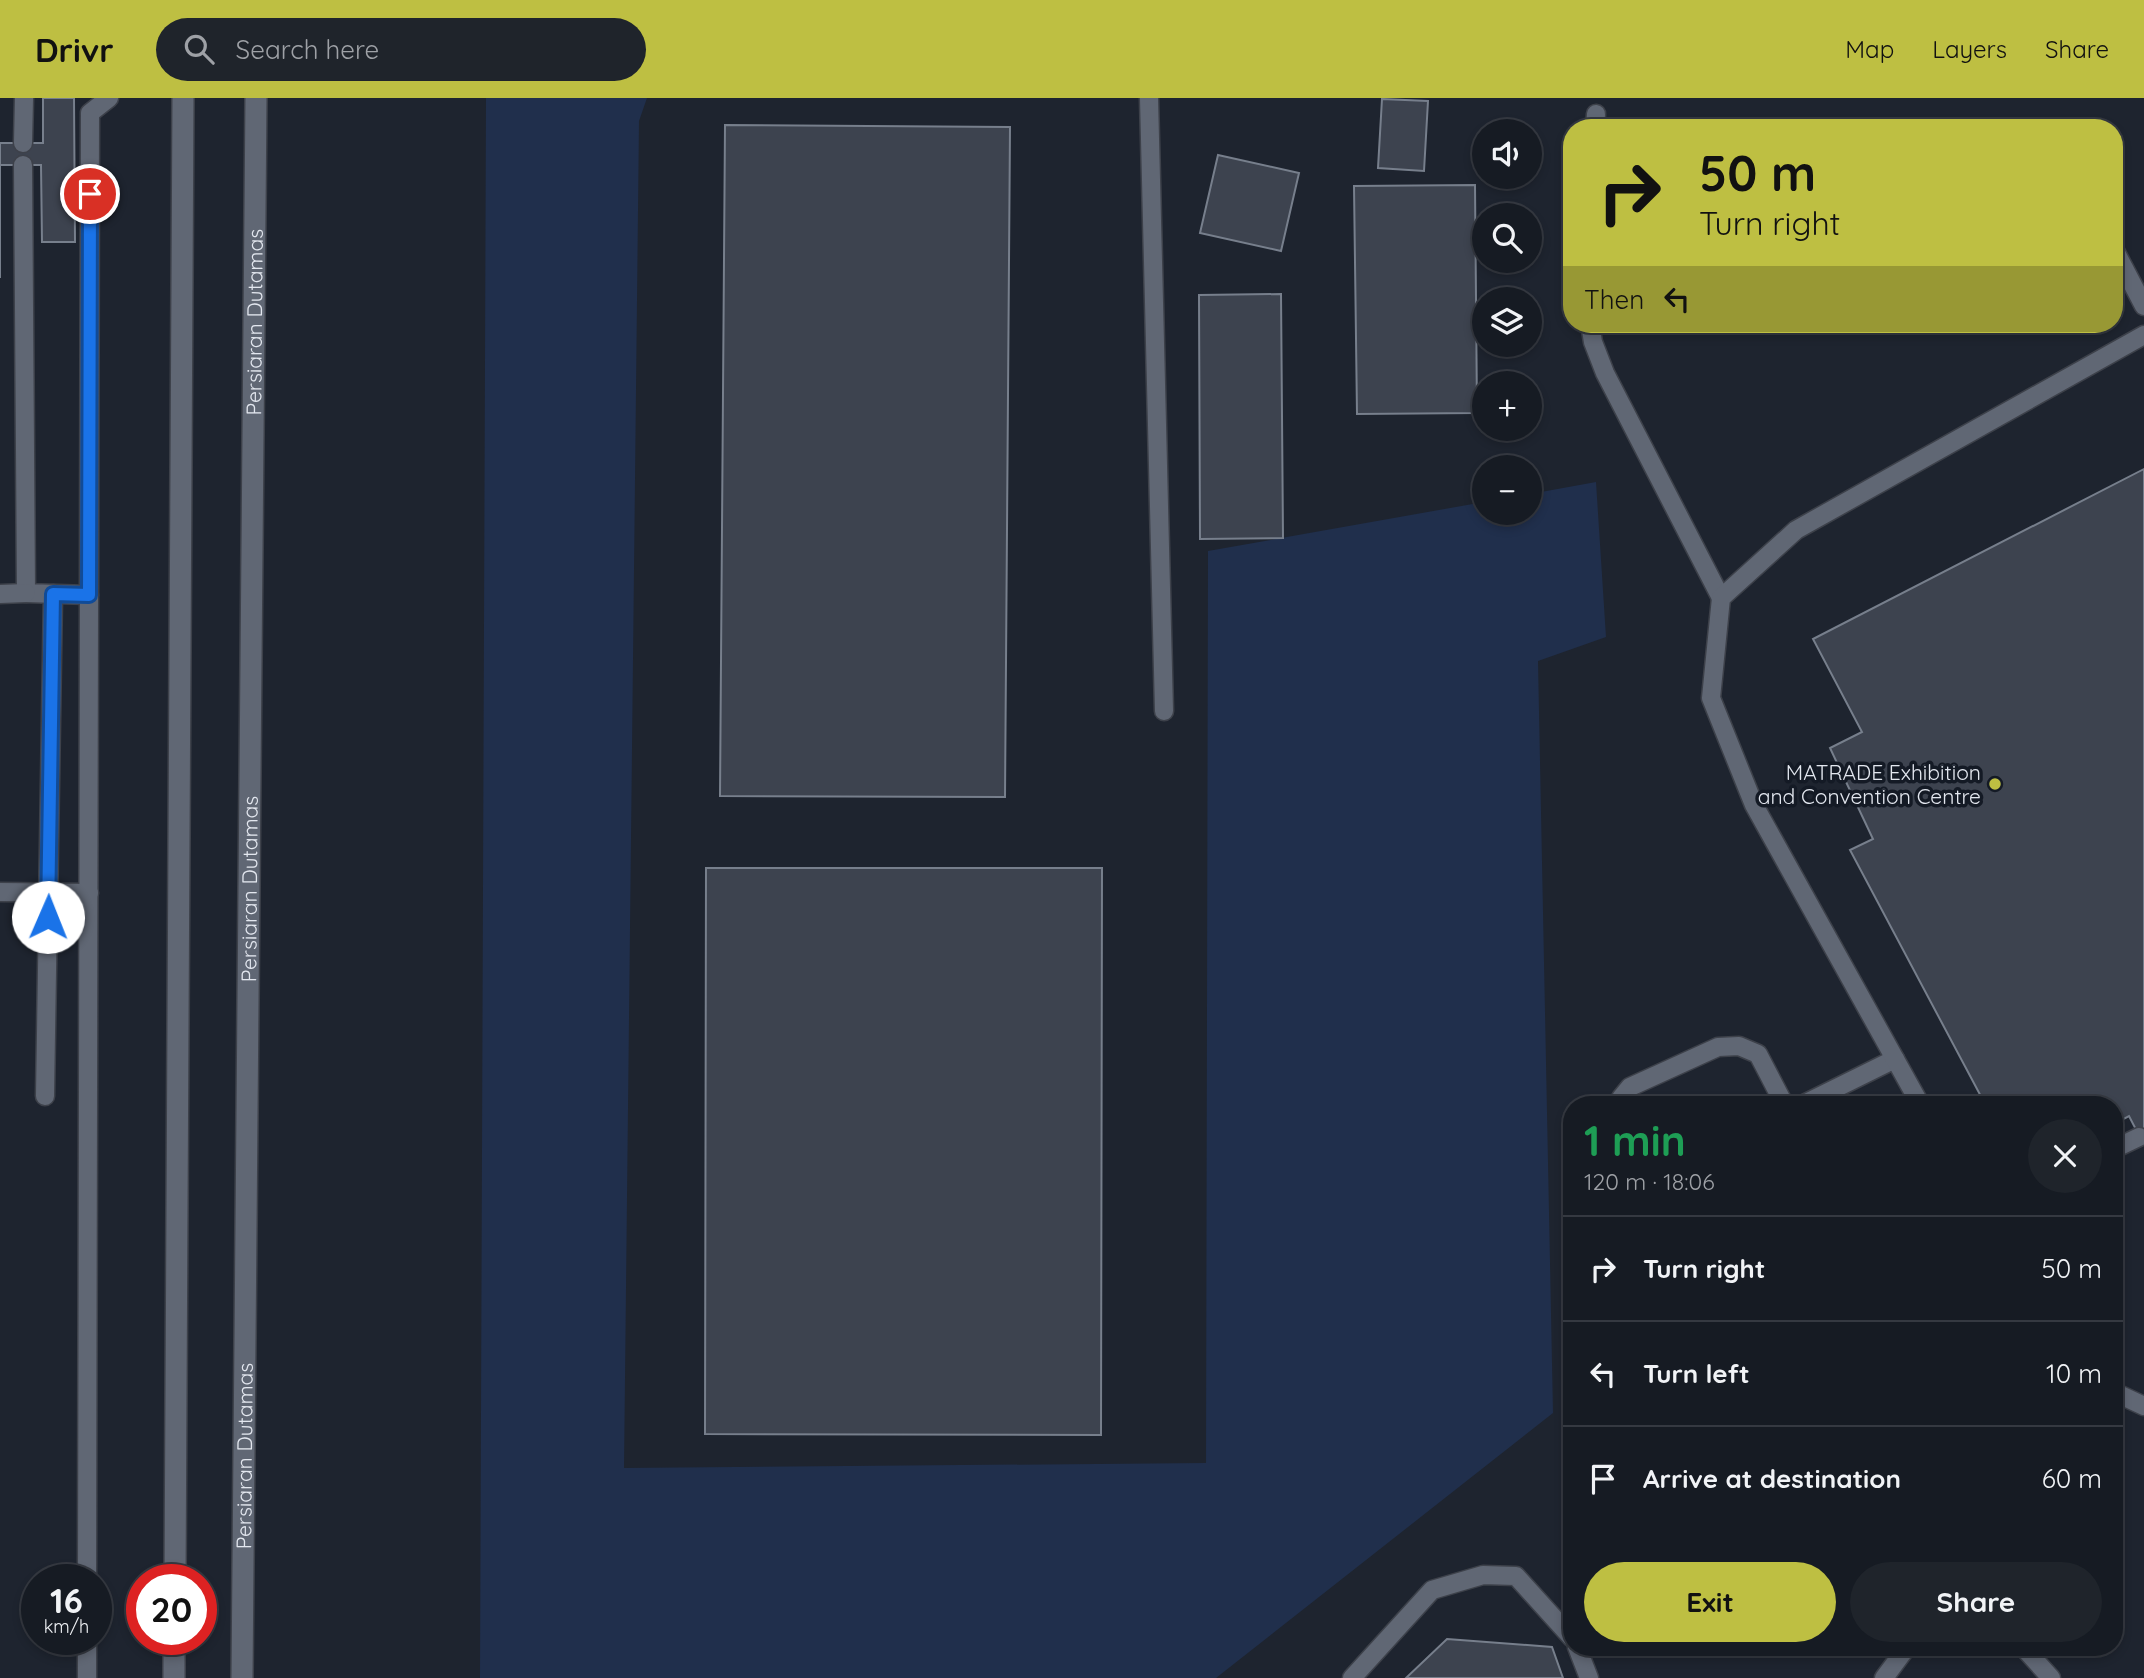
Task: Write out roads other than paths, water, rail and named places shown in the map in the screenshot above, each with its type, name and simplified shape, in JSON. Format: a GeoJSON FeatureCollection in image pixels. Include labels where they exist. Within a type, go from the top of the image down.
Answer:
{"type":"FeatureCollection","features":[{"type":"Feature","properties":{"kind":"street"},"geometry":{"type":"LineString","coordinates":[[175,1564],[183,98]]}},
{"type":"Feature","properties":{"kind":"street","name":"Persiaran Dutamas"},"geometry":{"type":"LineString","coordinates":[[242,1678],[256,98]]}},
{"type":"Feature","properties":{"kind":"street"},"geometry":{"type":"LineString","coordinates":[[174,1655],[174,1678]]}},
{"type":"Feature","properties":{"kind":"lane"},"geometry":{"type":"LineString","coordinates":[[23,143],[24,98]]}},
{"type":"Feature","properties":{"kind":"lane"},"geometry":{"type":"LineString","coordinates":[[87,1564],[90,114],[109,98]]}},
{"type":"Feature","properties":{"kind":"lane"},"geometry":{"type":"LineString","coordinates":[[1149,98],[1164,711]]}},
{"type":"Feature","properties":{"kind":"lane"},"geometry":{"type":"LineString","coordinates":[[23,165],[26,593]]}},
{"type":"Feature","properties":{"kind":"lane"},"geometry":{"type":"LineString","coordinates":[[2123,266],[2144,306]]}},
{"type":"Feature","properties":{"kind":"lane"},"geometry":{"type":"LineString","coordinates":[[1592,333],[1605,373],[1721,598],[1711,698],[1754,805],[1916,1096]]}},
{"type":"Feature","properties":{"kind":"lane"},"geometry":{"type":"LineString","coordinates":[[1721,598],[1796,530],[2144,335]]}},
{"type":"Feature","properties":{"kind":"lane"},"geometry":{"type":"LineString","coordinates":[[0,594],[89,595]]}},
{"type":"Feature","properties":{"kind":"lane"},"geometry":{"type":"LineString","coordinates":[[45,1096],[53,594]]}},
{"type":"Feature","properties":{"kind":"lane"},"geometry":{"type":"LineString","coordinates":[[0,892],[89,893]]}},
{"type":"Feature","properties":{"kind":"lane"},"geometry":{"type":"LineString","coordinates":[[1623,1096],[1630,1087],[1718,1047],[1739,1046],[1758,1054],[1780,1096]]}},
{"type":"Feature","properties":{"kind":"lane"},"geometry":{"type":"LineString","coordinates":[[1820,1096],[1895,1059]]}},
{"type":"Feature","properties":{"kind":"lane"},"geometry":{"type":"LineString","coordinates":[[2123,1145],[2139,1137]]}},
{"type":"Feature","properties":{"kind":"lane"},"geometry":{"type":"LineString","coordinates":[[2123,1396],[2144,1406]]}},
{"type":"Feature","properties":{"kind":"lane"},"geometry":{"type":"LineString","coordinates":[[1352,1678],[1432,1590],[1483,1575],[1516,1576],[1563,1628]]}},
{"type":"Feature","properties":{"kind":"lane"},"geometry":{"type":"LineString","coordinates":[[87,1655],[87,1678]]}},
{"type":"Feature","properties":{"kind":"lane"},"geometry":{"type":"LineString","coordinates":[[1580,1656],[1589,1678]]}},
{"type":"Feature","properties":{"kind":"lane"},"geometry":{"type":"LineString","coordinates":[[1884,1678],[1900,1656]]}},
{"type":"Feature","properties":{"kind":"lane"},"geometry":{"type":"LineString","coordinates":[[2031,1656],[2052,1678]]}},
{"type":"Feature","properties":{"kind":"place","name":"MATRADE Exhibition and Convention Centre"},"geometry":{"type":"Point","coordinates":[1995,784]}}]}
